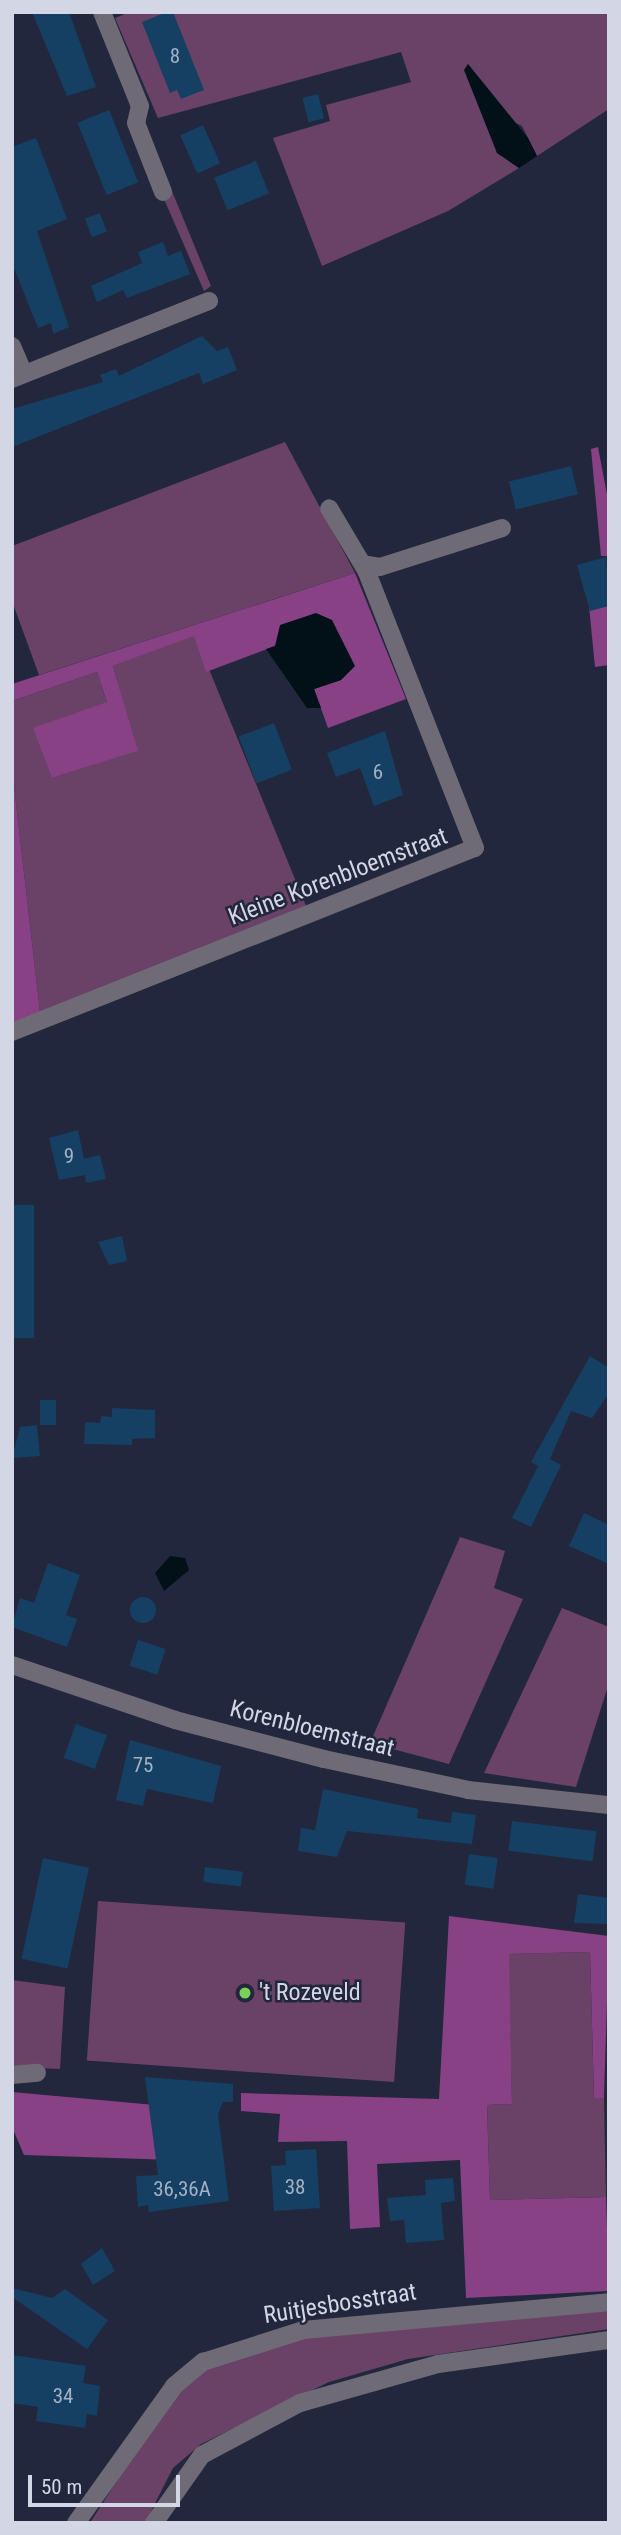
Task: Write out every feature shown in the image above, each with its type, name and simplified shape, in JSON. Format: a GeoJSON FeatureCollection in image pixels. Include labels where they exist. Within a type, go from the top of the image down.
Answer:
{"type":"FeatureCollection","features":[{"type":"Feature","properties":{"kind":"street"},"geometry":{"type":"LineString","coordinates":[[102,12],[139,106],[136,123],[163,192]]}},
{"type":"Feature","properties":{"kind":"street"},"geometry":{"type":"LineString","coordinates":[[12,346],[18,376],[209,301]]}},
{"type":"Feature","properties":{"kind":"street"},"geometry":{"type":"LineString","coordinates":[[329,508],[363,564],[380,567],[502,528]]}},
{"type":"Feature","properties":{"kind":"street","name":"Kleine Korenbloemstraat"},"geometry":{"type":"LineString","coordinates":[[12,1032],[475,848],[363,564]]}},
{"type":"Feature","properties":{"kind":"street","name":"Korenbloemstraat"},"geometry":{"type":"LineString","coordinates":[[12,1665],[175,1720],[324,1759],[468,1790],[609,1805]]}},
{"type":"Feature","properties":{"kind":"street"},"geometry":{"type":"LineString","coordinates":[[12,2075],[37,2073]]}},
{"type":"Feature","properties":{"kind":"street","name":"Ruitjesbosstraat"},"geometry":{"type":"LineString","coordinates":[[76,2523],[174,2386],[203,2362],[303,2330],[609,2302]]}},
{"type":"Feature","properties":{"kind":"street"},"geometry":{"type":"LineString","coordinates":[[154,2523],[202,2455],[300,2403],[438,2364],[609,2340]]}},
{"type":"Feature","properties":{"kind":"shaded area"},"geometry":{"type":"Polygon","coordinates":[[[130,12],[609,12],[609,109],[537,156],[522,126],[507,119],[468,64],[497,153],[519,168],[448,211],[322,266],[273,138],[330,121],[326,105],[411,82],[401,52],[158,118],[115,18],[130,12]]]}},
{"type":"Feature","properties":{"kind":"shaded area"},"geometry":{"type":"Polygon","coordinates":[[[468,64],[528,138],[537,156],[519,168],[497,153],[464,70],[468,64]]]}},
{"type":"Feature","properties":{"kind":"shaded area"},"geometry":{"type":"Polygon","coordinates":[[[167,179],[211,286],[204,291],[157,183],[167,179]]]}},
{"type":"Feature","properties":{"kind":"shaded area"},"geometry":{"type":"Polygon","coordinates":[[[285,442],[355,573],[39,675],[12,601],[12,546],[285,442]]]}},
{"type":"Feature","properties":{"kind":"shaded area"},"geometry":{"type":"Polygon","coordinates":[[[598,447],[609,505],[609,556],[601,556],[591,449],[598,447]]]}},
{"type":"Feature","properties":{"kind":"shaded area"},"geometry":{"type":"Polygon","coordinates":[[[355,573],[406,699],[328,728],[314,689],[341,680],[275,646],[206,672],[194,636],[113,666],[138,751],[52,778],[33,728],[107,702],[97,672],[12,701],[12,684],[355,573]]]}},
{"type":"Feature","properties":{"kind":"shaded area"},"geometry":{"type":"Polygon","coordinates":[[[609,593],[609,665],[595,667],[588,596],[609,593]]]}},
{"type":"Feature","properties":{"kind":"shaded area"},"geometry":{"type":"Polygon","coordinates":[[[316,613],[332,620],[355,666],[341,680],[314,689],[321,708],[307,708],[266,649],[275,646],[280,625],[316,613]]]}},
{"type":"Feature","properties":{"kind":"shaded area"},"geometry":{"type":"Polygon","coordinates":[[[195,635],[306,906],[40,1012],[12,768],[12,701],[97,672],[107,702],[52,778],[137,751],[113,666],[195,635]]]}},
{"type":"Feature","properties":{"kind":"shaded area"},"geometry":{"type":"Polygon","coordinates":[[[12,768],[40,1012],[12,1023],[12,768]]]}},
{"type":"Feature","properties":{"kind":"shaded area"},"geometry":{"type":"Polygon","coordinates":[[[460,1537],[505,1551],[494,1588],[523,1599],[449,1764],[370,1743],[460,1537]]]}},
{"type":"Feature","properties":{"kind":"shaded area"},"geometry":{"type":"Polygon","coordinates":[[[170,1556],[185,1558],[189,1570],[164,1591],[155,1573],[170,1556]]]}},
{"type":"Feature","properties":{"kind":"shaded area"},"geometry":{"type":"Polygon","coordinates":[[[562,1608],[609,1627],[609,1683],[576,1787],[484,1773],[562,1608]]]}},
{"type":"Feature","properties":{"kind":"shaded area","name":"'t Rozeveld"},"geometry":{"type":"Polygon","coordinates":[[[98,1901],[405,1922],[394,2082],[87,2061],[98,1901]]]}},
{"type":"Feature","properties":{"kind":"shaded area"},"geometry":{"type":"Polygon","coordinates":[[[449,1916],[609,1936],[604,2098],[594,2098],[590,1952],[509,1954],[512,2104],[487,2105],[490,2200],[606,2197],[609,2291],[466,2298],[460,2160],[377,2164],[380,2227],[350,2229],[347,2141],[278,2142],[280,2114],[241,2111],[241,2093],[439,2099],[449,1916]]]}},
{"type":"Feature","properties":{"kind":"shaded area"},"geometry":{"type":"Polygon","coordinates":[[[590,1952],[594,2098],[604,2098],[606,2197],[490,2200],[487,2105],[512,2104],[508,1954],[590,1952]]]}},
{"type":"Feature","properties":{"kind":"shaded area"},"geometry":{"type":"Polygon","coordinates":[[[12,1980],[65,1987],[60,2069],[12,2067],[12,1980]]]}},
{"type":"Feature","properties":{"kind":"shaded area"},"geometry":{"type":"Polygon","coordinates":[[[12,2092],[177,2107],[173,2160],[24,2155],[12,2127],[12,2092]]]}},
{"type":"Feature","properties":{"kind":"shaded area"},"geometry":{"type":"Polygon","coordinates":[[[609,2311],[609,2329],[408,2359],[329,2382],[201,2444],[173,2468],[145,2523],[90,2523],[155,2421],[186,2384],[221,2360],[295,2337],[609,2311]]]}},
{"type":"Feature","properties":{"kind":"building"},"geometry":{"type":"Polygon","coordinates":[[[32,12],[69,12],[96,87],[67,96],[32,12]]]}},
{"type":"Feature","properties":{"kind":"building"},"geometry":{"type":"Polygon","coordinates":[[[173,12],[204,90],[181,99],[177,90],[170,93],[142,22],[173,12]]]}},
{"type":"Feature","properties":{"kind":"building"},"geometry":{"type":"Polygon","coordinates":[[[318,94],[324,118],[309,122],[302,98],[318,94]]]}},
{"type":"Feature","properties":{"kind":"building"},"geometry":{"type":"Polygon","coordinates":[[[109,110],[138,182],[107,195],[77,123],[109,110]]]}},
{"type":"Feature","properties":{"kind":"building"},"geometry":{"type":"Polygon","coordinates":[[[203,125],[220,163],[197,174],[180,135],[203,125]]]}},
{"type":"Feature","properties":{"kind":"building"},"geometry":{"type":"Polygon","coordinates":[[[36,138],[67,219],[37,231],[69,327],[53,334],[51,323],[38,328],[12,263],[12,147],[36,138]]]}},
{"type":"Feature","properties":{"kind":"building"},"geometry":{"type":"Polygon","coordinates":[[[256,161],[269,193],[227,210],[214,178],[256,161]]]}},
{"type":"Feature","properties":{"kind":"building"},"geometry":{"type":"Polygon","coordinates":[[[100,213],[107,232],[92,237],[85,218],[100,213]]]}},
{"type":"Feature","properties":{"kind":"building"},"geometry":{"type":"Polygon","coordinates":[[[163,242],[168,256],[181,251],[190,274],[127,298],[123,290],[97,302],[91,286],[142,263],[138,252],[163,242]]]}},
{"type":"Feature","properties":{"kind":"building"},"geometry":{"type":"Polygon","coordinates":[[[202,336],[217,351],[228,347],[237,370],[203,384],[199,373],[12,447],[12,409],[103,382],[100,375],[116,369],[119,376],[202,336]]]}},
{"type":"Feature","properties":{"kind":"building"},"geometry":{"type":"Polygon","coordinates":[[[571,466],[578,494],[516,510],[509,481],[571,466]]]}},
{"type":"Feature","properties":{"kind":"building"},"geometry":{"type":"Polygon","coordinates":[[[606,557],[609,606],[590,611],[577,565],[606,557]]]}},
{"type":"Feature","properties":{"kind":"building"},"geometry":{"type":"Polygon","coordinates":[[[274,723],[292,770],[256,783],[239,737],[274,723]]]}},
{"type":"Feature","properties":{"kind":"building"},"geometry":{"type":"Polygon","coordinates":[[[385,731],[403,795],[374,806],[360,768],[336,777],[327,753],[385,731]]]}},
{"type":"Feature","properties":{"kind":"building"},"geometry":{"type":"Polygon","coordinates":[[[78,1130],[84,1159],[100,1155],[106,1179],[86,1183],[85,1175],[59,1180],[49,1138],[78,1130]]]}},
{"type":"Feature","properties":{"kind":"building"},"geometry":{"type":"Polygon","coordinates":[[[12,1205],[34,1205],[34,1338],[12,1338],[12,1205]]]}},
{"type":"Feature","properties":{"kind":"building"},"geometry":{"type":"Polygon","coordinates":[[[122,1236],[127,1261],[109,1265],[98,1242],[122,1236]]]}},
{"type":"Feature","properties":{"kind":"building"},"geometry":{"type":"Polygon","coordinates":[[[590,1356],[609,1368],[609,1393],[592,1418],[571,1411],[550,1459],[561,1465],[531,1527],[512,1518],[538,1466],[531,1462],[590,1356]]]}},
{"type":"Feature","properties":{"kind":"building"},"geometry":{"type":"Polygon","coordinates":[[[40,1400],[56,1400],[56,1425],[40,1425],[40,1400]]]}},
{"type":"Feature","properties":{"kind":"building"},"geometry":{"type":"Polygon","coordinates":[[[112,1408],[155,1410],[155,1438],[132,1439],[132,1445],[84,1444],[85,1422],[100,1423],[101,1416],[112,1417],[112,1408]]]}},
{"type":"Feature","properties":{"kind":"building"},"geometry":{"type":"Polygon","coordinates":[[[37,1425],[40,1456],[12,1458],[20,1427],[37,1425]]]}},
{"type":"Feature","properties":{"kind":"building"},"geometry":{"type":"Polygon","coordinates":[[[584,1513],[609,1525],[609,1564],[569,1546],[584,1513]]]}},
{"type":"Feature","properties":{"kind":"building"},"geometry":{"type":"Polygon","coordinates":[[[48,1563],[80,1575],[66,1615],[77,1619],[67,1647],[12,1627],[20,1598],[34,1603],[48,1563]]]}},
{"type":"Feature","properties":{"kind":"building"},"geometry":{"type":"Polygon","coordinates":[[[143,1597],[152,1601],[156,1610],[152,1619],[143,1623],[134,1619],[130,1610],[134,1601],[143,1597]]]}},
{"type":"Feature","properties":{"kind":"building"},"geometry":{"type":"Polygon","coordinates":[[[138,1640],[166,1649],[157,1675],[130,1666],[138,1640]]]}},
{"type":"Feature","properties":{"kind":"building"},"geometry":{"type":"Polygon","coordinates":[[[76,1724],[107,1735],[95,1769],[64,1758],[76,1724]]]}},
{"type":"Feature","properties":{"kind":"building"},"geometry":{"type":"Polygon","coordinates":[[[130,1740],[221,1766],[213,1803],[147,1789],[143,1806],[116,1800],[130,1740]]]}},
{"type":"Feature","properties":{"kind":"building"},"geometry":{"type":"Polygon","coordinates":[[[323,1789],[418,1809],[417,1818],[451,1823],[452,1812],[476,1815],[472,1844],[347,1831],[337,1857],[298,1851],[301,1828],[315,1830],[323,1789]]]}},
{"type":"Feature","properties":{"kind":"building"},"geometry":{"type":"Polygon","coordinates":[[[512,1821],[596,1831],[593,1861],[508,1851],[512,1821]]]}},
{"type":"Feature","properties":{"kind":"building"},"geometry":{"type":"Polygon","coordinates":[[[469,1854],[498,1858],[493,1889],[465,1885],[469,1854]]]}},
{"type":"Feature","properties":{"kind":"building"},"geometry":{"type":"Polygon","coordinates":[[[43,1858],[89,1868],[68,1969],[22,1959],[43,1858]]]}},
{"type":"Feature","properties":{"kind":"building"},"geometry":{"type":"Polygon","coordinates":[[[205,1867],[243,1872],[241,1887],[203,1882],[205,1867]]]}},
{"type":"Feature","properties":{"kind":"building"},"geometry":{"type":"Polygon","coordinates":[[[578,1894],[609,1898],[609,1924],[574,1923],[578,1894]]]}},
{"type":"Feature","properties":{"kind":"building"},"geometry":{"type":"Polygon","coordinates":[[[145,2077],[233,2084],[233,2102],[223,2102],[218,2114],[229,2201],[149,2212],[148,2205],[138,2207],[136,2176],[158,2175],[145,2077]]]}},
{"type":"Feature","properties":{"kind":"building"},"geometry":{"type":"Polygon","coordinates":[[[316,2149],[320,2208],[274,2211],[271,2166],[286,2165],[285,2151],[316,2149]]]}},
{"type":"Feature","properties":{"kind":"building"},"geometry":{"type":"Polygon","coordinates":[[[453,2178],[455,2201],[441,2203],[444,2240],[406,2243],[404,2220],[390,2221],[387,2198],[426,2195],[425,2180],[453,2178]]]}},
{"type":"Feature","properties":{"kind":"building"},"geometry":{"type":"Polygon","coordinates":[[[102,2248],[115,2271],[93,2285],[81,2264],[102,2248]]]}},
{"type":"Feature","properties":{"kind":"building"},"geometry":{"type":"Polygon","coordinates":[[[12,2288],[52,2298],[65,2289],[108,2320],[87,2349],[12,2297],[12,2288]]]}},
{"type":"Feature","properties":{"kind":"building"},"geometry":{"type":"Polygon","coordinates":[[[12,2355],[86,2366],[83,2383],[100,2386],[97,2416],[87,2414],[85,2428],[36,2421],[38,2407],[12,2403],[12,2355]]]}},
{"type":"Feature","properties":{"kind":"place","name":"'t Rozeveld"},"geometry":{"type":"Point","coordinates":[245,1993]}}]}
